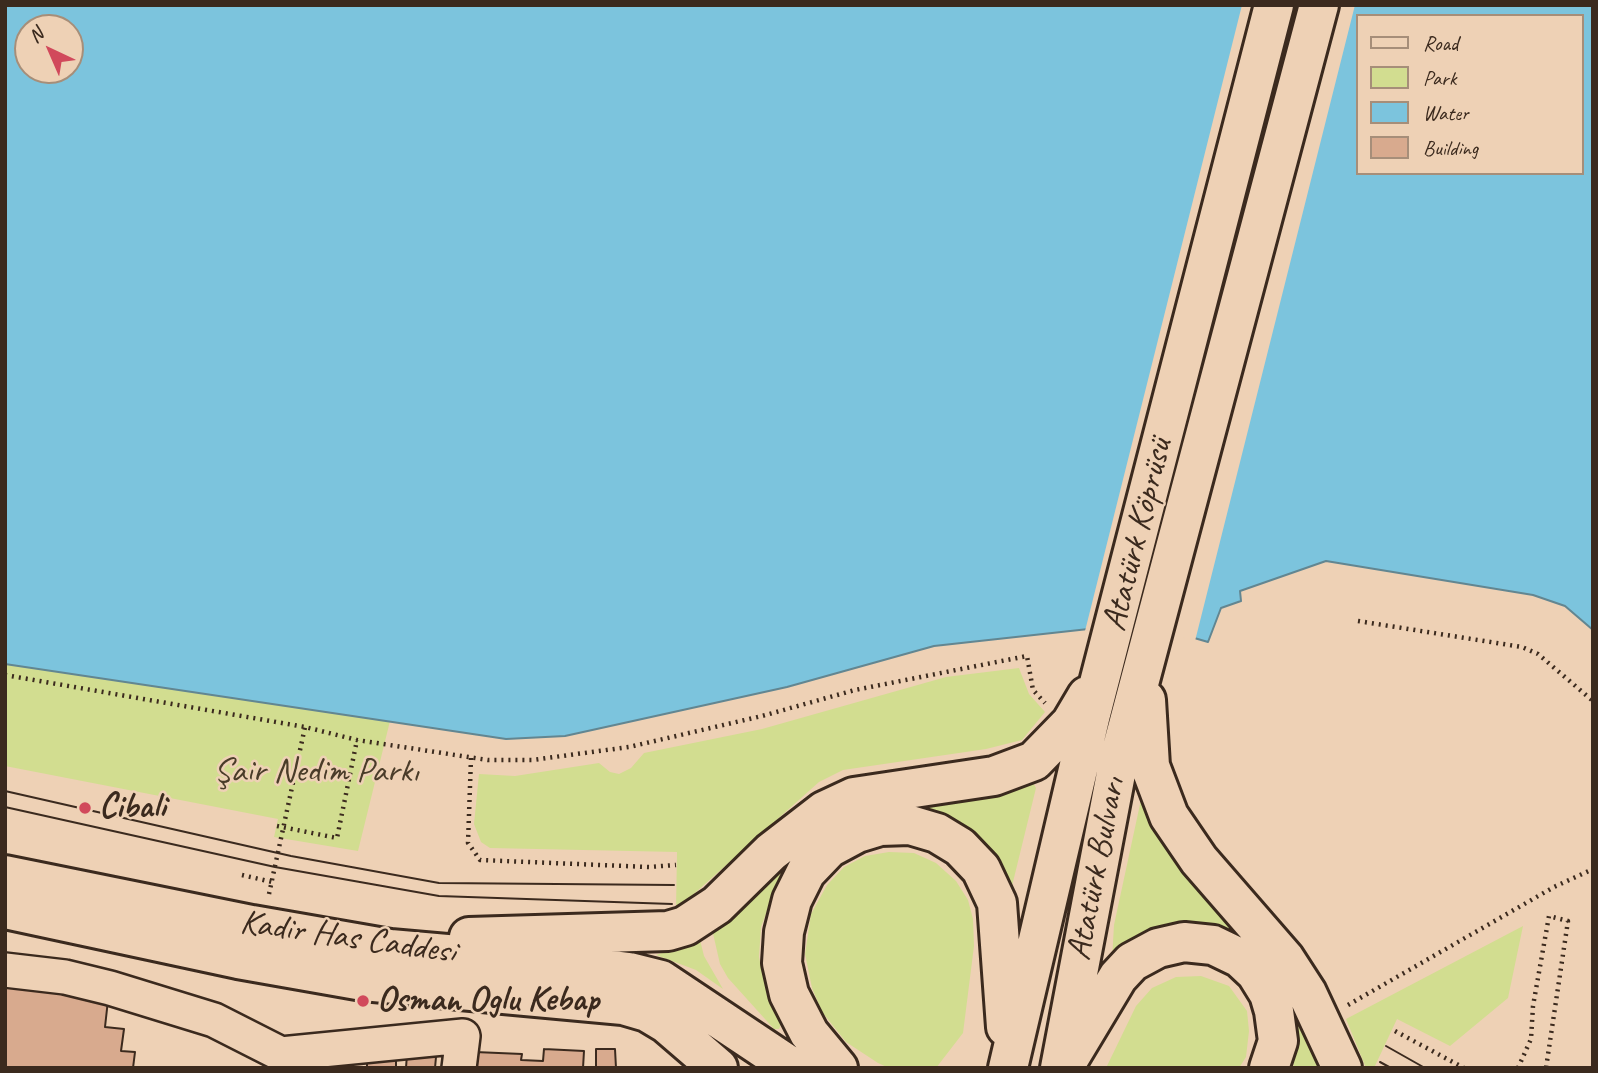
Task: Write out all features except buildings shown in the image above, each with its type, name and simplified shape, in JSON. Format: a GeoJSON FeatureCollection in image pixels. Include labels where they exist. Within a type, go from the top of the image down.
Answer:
{"type":"FeatureCollection","features":[{"type":"Feature","properties":{"kind":"main road","name":"Atatürk Köprüsü"},"geometry":{"type":"LineString","coordinates":[[1008,1067],[1070,800],[1274,5]]}},
{"type":"Feature","properties":{"kind":"main road","name":"Atatürk Köprüsü"},"geometry":{"type":"LineString","coordinates":[[1144,674],[1319,5]]}},
{"type":"Feature","properties":{"kind":"main road"},"geometry":{"type":"LineString","coordinates":[[390,949],[502,934],[668,930],[685,926],[717,905],[798,830],[824,811],[854,797],[994,776],[1034,761],[1071,723],[1105,664]]}},
{"type":"Feature","properties":{"kind":"main road"},"geometry":{"type":"LineString","coordinates":[[1144,674],[1150,766],[1169,816],[1199,860],[1285,959],[1307,993],[1342,1068]]}},
{"type":"Feature","properties":{"kind":"main road","name":"Atatürk Bulvarı"},"geometry":{"type":"LineString","coordinates":[[1062,1068],[1118,763],[1134,698],[1144,674]]}},
{"type":"Feature","properties":{"kind":"main road"},"geometry":{"type":"LineString","coordinates":[[838,1068],[809,1033],[789,994],[782,963],[790,910],[806,872],[829,848],[857,833],[880,826],[900,825],[937,833],[960,846],[981,869],[990,885],[997,903],[1008,1067]]}},
{"type":"Feature","properties":{"kind":"main road","name":"Kadir Has Caddesi"},"geometry":{"type":"LineString","coordinates":[[5,875],[252,925],[390,949],[572,965],[661,980],[793,1068]]}},
{"type":"Feature","properties":{"kind":"main road","name":"Kadir Has Caddesi"},"geometry":{"type":"LineString","coordinates":[[5,909],[238,959],[363,981],[622,1005],[647,1012],[689,1052],[718,1068]]}},
{"type":"Feature","properties":{"kind":"main road"},"geometry":{"type":"LineString","coordinates":[[1062,1068],[1118,977],[1132,962],[1158,948],[1184,942],[1213,946],[1240,958],[1256,973],[1269,994],[1277,1031],[1278,1041],[1269,1068]]}},
{"type":"Feature","properties":{"kind":"street"},"geometry":{"type":"LineString","coordinates":[[5,970],[65,977],[214,1020],[280,1061],[461,1052]]}},
{"type":"Feature","properties":{"kind":"path"},"geometry":{"type":"LineString","coordinates":[[1358,621],[1522,647],[1547,661],[1593,701]]}},
{"type":"Feature","properties":{"kind":"path"},"geometry":{"type":"LineString","coordinates":[[5,675],[304,727],[357,740],[471,758],[532,760],[629,747],[762,716],[855,690],[1027,656],[1033,690],[1047,705]]}},
{"type":"Feature","properties":{"kind":"path"},"geometry":{"type":"LineString","coordinates":[[242,875],[272,882],[304,727]]}},
{"type":"Feature","properties":{"kind":"path"},"geometry":{"type":"LineString","coordinates":[[277,826],[337,838],[357,740]]}},
{"type":"Feature","properties":{"kind":"path"},"geometry":{"type":"LineString","coordinates":[[471,758],[468,843],[480,860],[676,866]]}},
{"type":"Feature","properties":{"kind":"path"},"geometry":{"type":"LineString","coordinates":[[1347,1006],[1554,887],[1593,869]]}},
{"type":"Feature","properties":{"kind":"path"},"geometry":{"type":"LineString","coordinates":[[1518,1068],[1531,1039],[1533,1006],[1549,916],[1568,921],[1546,1068]]}},
{"type":"Feature","properties":{"kind":"path"},"geometry":{"type":"LineString","coordinates":[[1395,1031],[1464,1068]]}},
{"type":"Feature","properties":{"kind":"green space","name":"Şair Nedim Parkı"},"geometry":{"type":"Polygon","coordinates":[[[5,664],[390,721],[358,851],[274,837],[278,819],[5,766],[5,664]]]}},
{"type":"Feature","properties":{"kind":"green space"},"geometry":{"type":"Polygon","coordinates":[[[1019,668],[1029,694],[1045,712],[1022,740],[986,749],[843,770],[819,782],[676,910],[677,852],[490,848],[481,842],[474,824],[479,774],[515,776],[599,763],[610,772],[619,774],[631,768],[644,753],[762,729],[946,677],[1019,668]]]}},
{"type":"Feature","properties":{"kind":"green space"},"geometry":{"type":"Polygon","coordinates":[[[1032,781],[1036,788],[1012,886],[990,848],[975,835],[934,811],[897,806],[1032,781]]]}},
{"type":"Feature","properties":{"kind":"green space"},"geometry":{"type":"Polygon","coordinates":[[[1142,795],[1252,947],[1112,960],[1114,925],[1142,795]]]}},
{"type":"Feature","properties":{"kind":"green space"},"geometry":{"type":"Polygon","coordinates":[[[889,852],[914,853],[936,863],[956,881],[968,900],[973,919],[974,946],[963,1033],[936,1068],[889,1068],[878,1063],[846,1042],[822,1012],[812,988],[805,954],[811,914],[827,885],[844,867],[865,856],[889,852]]]}},
{"type":"Feature","properties":{"kind":"green space"},"geometry":{"type":"Polygon","coordinates":[[[784,865],[761,927],[759,957],[767,994],[781,1024],[779,1029],[774,1029],[728,978],[720,964],[712,929],[784,865]]]}},
{"type":"Feature","properties":{"kind":"green space"},"geometry":{"type":"Polygon","coordinates":[[[1523,926],[1508,998],[1450,1046],[1397,1019],[1374,1068],[1366,1068],[1346,1019],[1523,926]]]}},
{"type":"Feature","properties":{"kind":"green space"},"geometry":{"type":"Polygon","coordinates":[[[700,940],[704,956],[723,989],[696,970],[656,955],[700,940]]]}},
{"type":"Feature","properties":{"kind":"green space"},"geometry":{"type":"Polygon","coordinates":[[[1201,976],[1229,986],[1247,1011],[1249,1031],[1246,1057],[1239,1068],[1106,1068],[1136,1006],[1152,988],[1176,977],[1201,976]]]}},
{"type":"Feature","properties":{"kind":"green space"},"geometry":{"type":"Polygon","coordinates":[[[1299,1018],[1321,1068],[1293,1068],[1299,1018]]]}},
{"type":"Feature","properties":{"kind":"water"},"geometry":{"type":"Polygon","coordinates":[[[5,5],[1593,5],[1593,630],[1565,606],[1533,595],[1326,561],[1240,591],[1241,601],[1221,608],[1208,642],[1143,623],[934,646],[787,687],[565,736],[506,739],[5,664],[5,5]]]}},
{"type":"Feature","properties":{"kind":"pier"},"geometry":{"type":"Polygon","coordinates":[[[1242,5],[1355,5],[1195,641],[1143,626],[1085,631],[1242,5]]]}},
{"type":"Feature","properties":{"kind":"tram line"},"geometry":{"type":"LineString","coordinates":[[5,791],[291,856],[439,883],[674,885]]}},
{"type":"Feature","properties":{"kind":"tram line"},"geometry":{"type":"LineString","coordinates":[[5,807],[275,867],[439,896],[672,904]]}},
{"type":"Feature","properties":{"kind":"tram line"},"geometry":{"type":"LineString","coordinates":[[1386,1046],[1425,1068]]}},
{"type":"Feature","properties":{"kind":"tram line"},"geometry":{"type":"LineString","coordinates":[[1380,1062],[1391,1068]]}},
{"type":"Feature","properties":{"kind":"place","name":"Cibali"},"geometry":{"type":"Point","coordinates":[85,808]}},
{"type":"Feature","properties":{"kind":"place","name":"Osman Oglu Kebap"},"geometry":{"type":"Point","coordinates":[363,1001]}}]}
